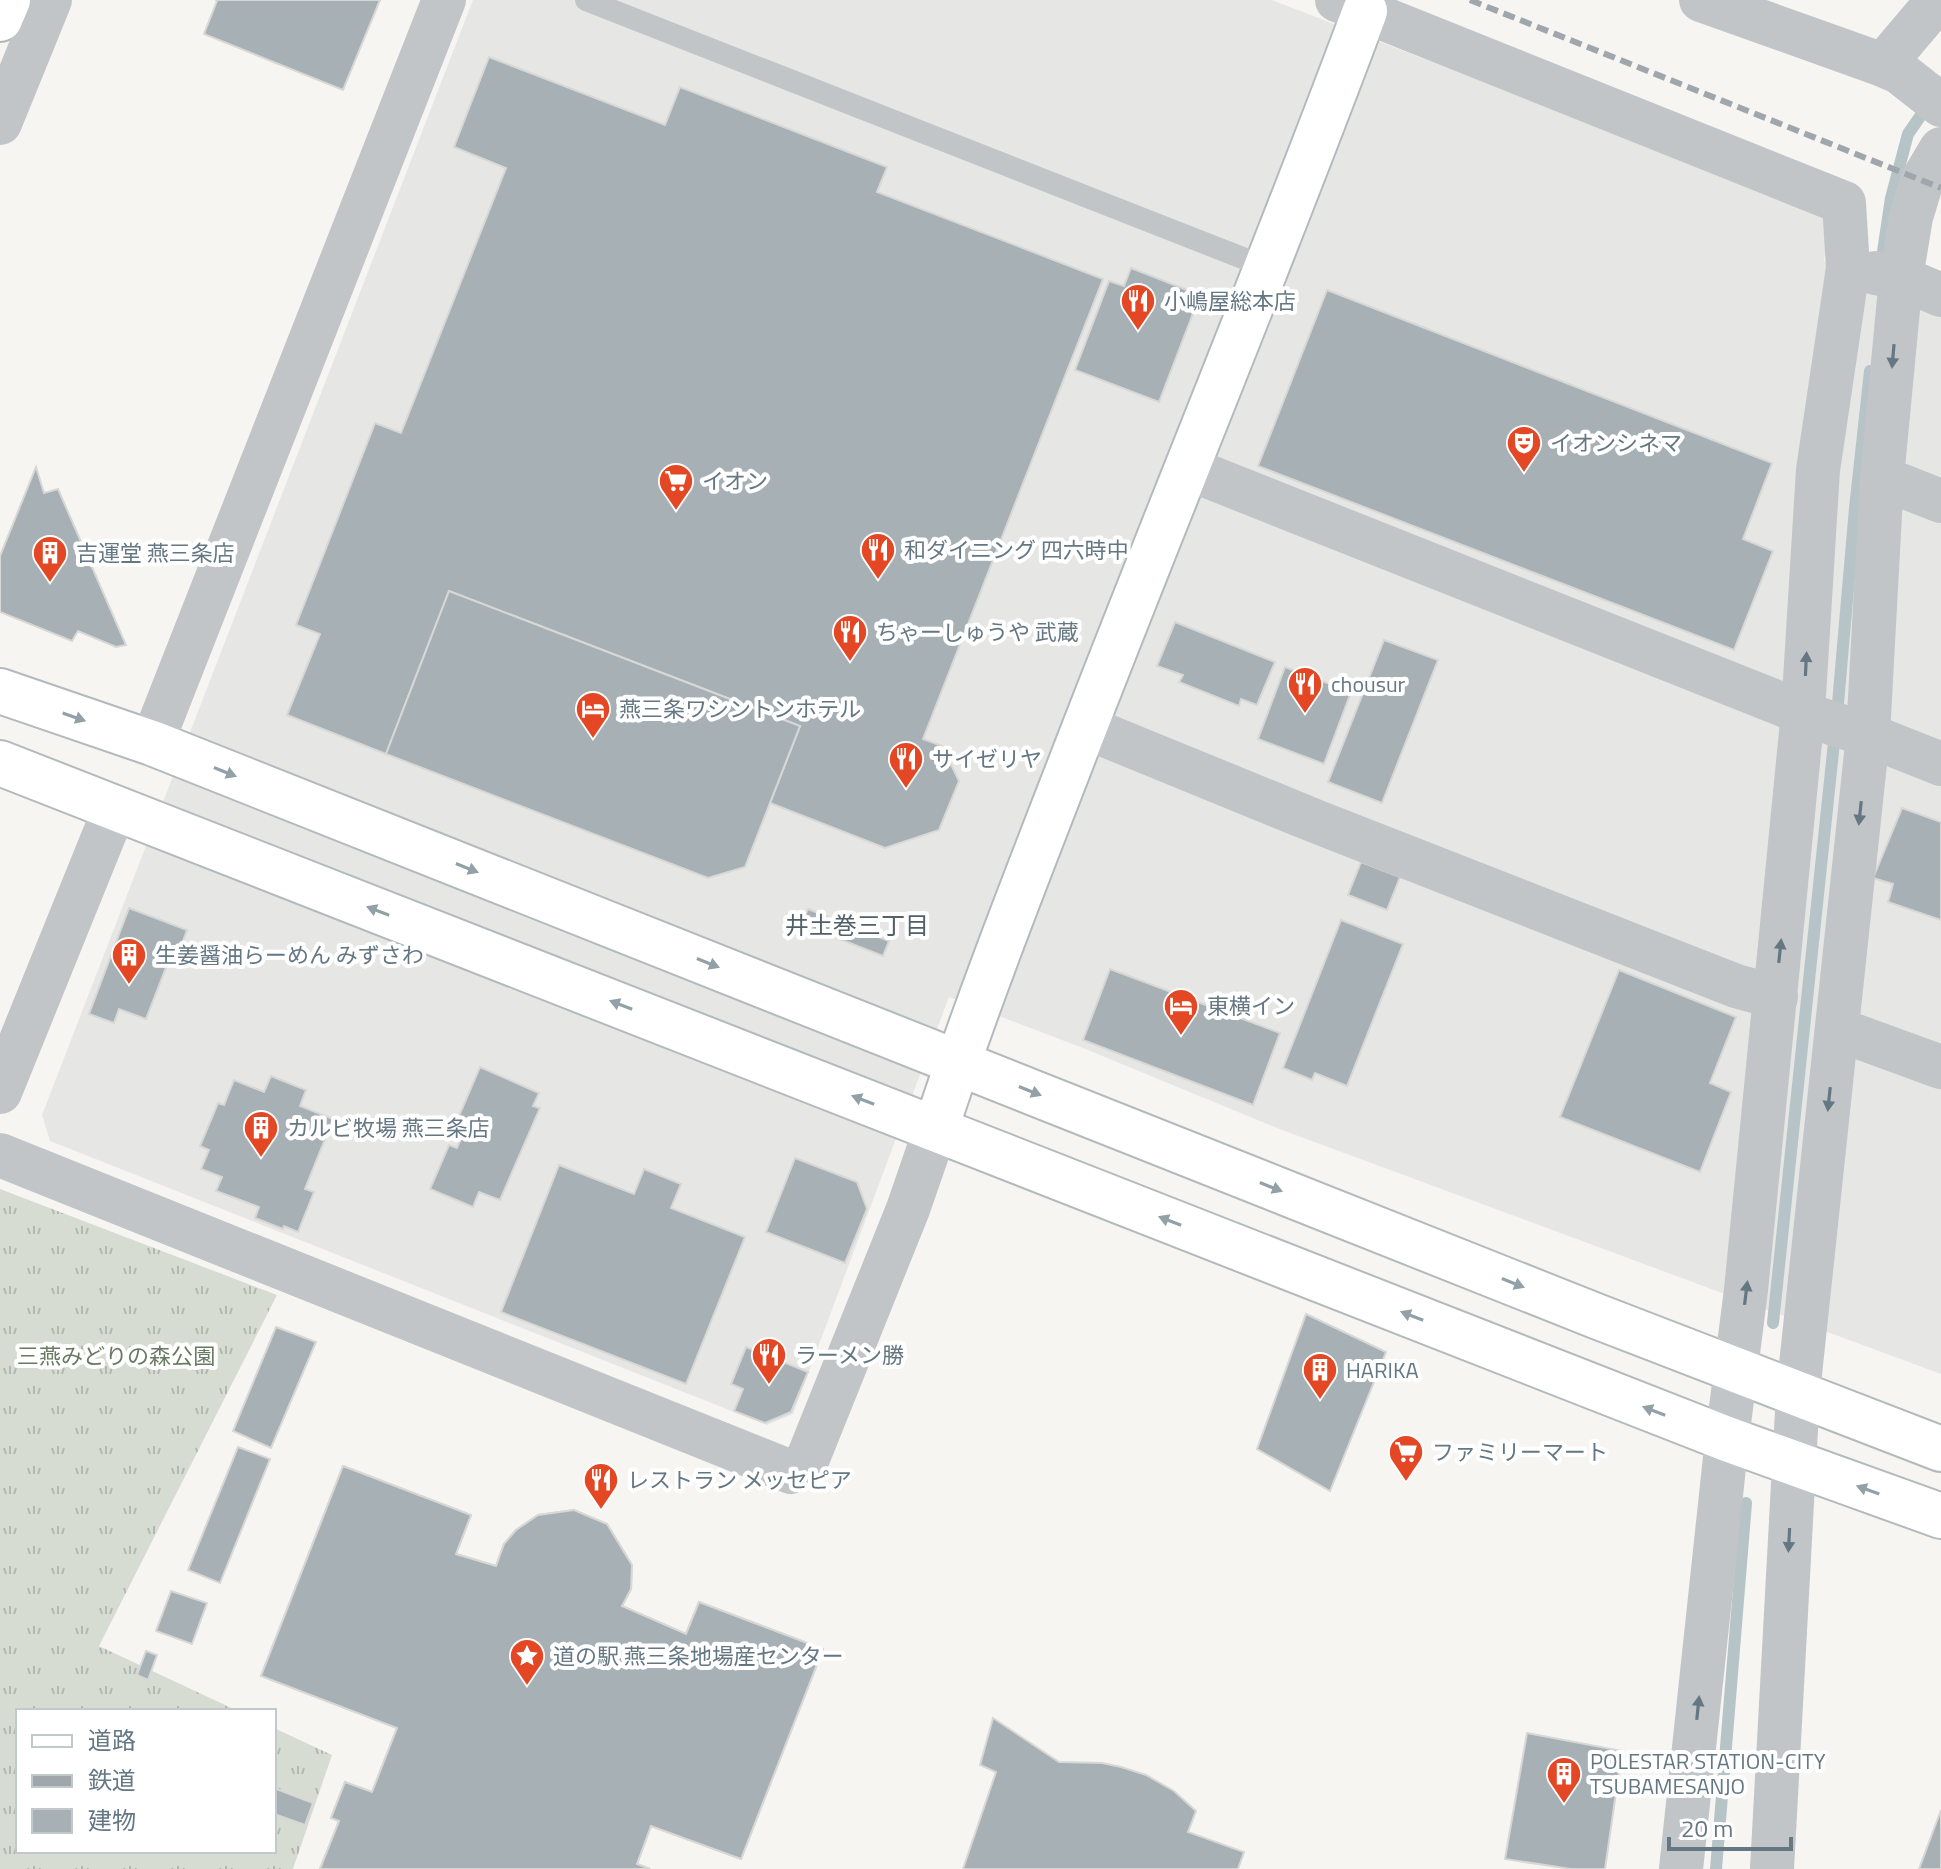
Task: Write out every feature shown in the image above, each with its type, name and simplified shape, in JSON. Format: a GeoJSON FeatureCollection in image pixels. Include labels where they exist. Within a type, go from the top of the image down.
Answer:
{"type":"FeatureCollection","features":[{"type":"Feature","properties":{"kind":"main road"},"geometry":{"type":"LineString","coordinates":[[0,19],[8,0]]}},
{"type":"Feature","properties":{"kind":"main road"},"geometry":{"type":"LineString","coordinates":[[936,1128],[957,1062],[1085,727],[1268,268],[1351,6]]}},
{"type":"Feature","properties":{"kind":"main road"},"geometry":{"type":"LineString","coordinates":[[0,691],[152,743],[1941,1449]]}},
{"type":"Feature","properties":{"kind":"main road"},"geometry":{"type":"LineString","coordinates":[[0,763],[1727,1439],[1941,1516]]}},
{"type":"Feature","properties":{"kind":"street"},"geometry":{"type":"LineString","coordinates":[[0,123],[50,0]]}},
{"type":"Feature","properties":{"kind":"street"},"geometry":{"type":"LineString","coordinates":[[152,743],[444,0]]}},
{"type":"Feature","properties":{"kind":"street"},"geometry":{"type":"LineString","coordinates":[[1701,0],[1891,69],[1941,105]]}},
{"type":"Feature","properties":{"kind":"street"},"geometry":{"type":"LineString","coordinates":[[1891,69],[1938,0]]}},
{"type":"Feature","properties":{"kind":"street"},"geometry":{"type":"LineString","coordinates":[[1351,6],[1844,203],[1848,268],[1818,470],[1835,724],[1837,1029],[1798,1393],[1772,1869]]}},
{"type":"Feature","properties":{"kind":"street"},"geometry":{"type":"LineString","coordinates":[[1681,1869],[1776,997],[1835,724],[1882,478],[1901,278],[1911,217],[1922,181],[1941,149]]}},
{"type":"Feature","properties":{"kind":"street"},"geometry":{"type":"LineString","coordinates":[[1848,268],[1901,278],[1941,295]]}},
{"type":"Feature","properties":{"kind":"street"},"geometry":{"type":"LineString","coordinates":[[1187,468],[1941,764]]}},
{"type":"Feature","properties":{"kind":"street"},"geometry":{"type":"LineString","coordinates":[[1882,478],[1941,501]]}},
{"type":"Feature","properties":{"kind":"street"},"geometry":{"type":"LineString","coordinates":[[1085,727],[1721,981],[1776,997]]}},
{"type":"Feature","properties":{"kind":"street"},"geometry":{"type":"LineString","coordinates":[[0,1092],[115,808]]}},
{"type":"Feature","properties":{"kind":"street"},"geometry":{"type":"LineString","coordinates":[[1837,1029],[1941,1067]]}},
{"type":"Feature","properties":{"kind":"street"},"geometry":{"type":"LineString","coordinates":[[0,1155],[791,1472],[806,1463],[908,1209],[936,1128]]}},
{"type":"Feature","properties":{"kind":"lane"},"geometry":{"type":"LineString","coordinates":[[586,0],[1268,268]]}},
{"type":"Feature","properties":{"kind":"shaded area"},"geometry":{"type":"Polygon","coordinates":[[[473,0],[1272,0],[1832,217],[1824,261],[1941,311],[1941,1374],[1282,1130],[949,997],[793,1414],[767,1425],[50,1141],[42,1115],[473,0]]]}},
{"type":"Feature","properties":{"kind":"green space","name":"三燕みどりの森公園"},"geometry":{"type":"Polygon","coordinates":[[[0,1189],[277,1295],[99,1646],[234,1709],[16,1709],[16,1853],[276,1853],[276,1729],[332,1755],[293,1869],[0,1869],[0,1189]]]}},
{"type":"Feature","properties":{"kind":"building"},"geometry":{"type":"Polygon","coordinates":[[[216,0],[380,0],[343,90],[204,34],[216,0]]]}},
{"type":"Feature","properties":{"kind":"building","name":"イオン"},"geometry":{"type":"Polygon","coordinates":[[[489,57],[665,125],[680,87],[887,167],[877,192],[1103,279],[923,739],[942,746],[959,781],[939,830],[885,848],[770,803],[800,726],[449,591],[386,754],[287,715],[320,634],[296,625],[375,423],[401,433],[506,168],[454,147],[489,57]]]}},
{"type":"Feature","properties":{"kind":"building","name":"小嶋屋総本店"},"geometry":{"type":"Polygon","coordinates":[[[1131,268],[1200,295],[1159,402],[1075,370],[1109,281],[1124,286],[1131,268]]]}},
{"type":"Feature","properties":{"kind":"building"},"geometry":{"type":"Polygon","coordinates":[[[1327,290],[1772,463],[1743,539],[1773,551],[1734,650],[1258,466],[1327,290]]]}},
{"type":"Feature","properties":{"kind":"building","name":"吉運堂 燕三条店"},"geometry":{"type":"Polygon","coordinates":[[[36,467],[44,493],[58,489],[126,645],[116,647],[78,631],[72,641],[0,612],[0,556],[36,467]]]}},
{"type":"Feature","properties":{"kind":"building","name":"燕三条ワシントンホテル"},"geometry":{"type":"Polygon","coordinates":[[[449,591],[800,726],[745,867],[708,878],[386,754],[449,591]]]}},
{"type":"Feature","properties":{"kind":"building"},"geometry":{"type":"Polygon","coordinates":[[[1175,622],[1275,662],[1257,705],[1241,699],[1239,706],[1179,682],[1183,675],[1157,666],[1175,622]]]}},
{"type":"Feature","properties":{"kind":"building"},"geometry":{"type":"Polygon","coordinates":[[[1384,640],[1438,660],[1382,803],[1328,782],[1384,640]]]}},
{"type":"Feature","properties":{"kind":"building","name":"chousur"},"geometry":{"type":"Polygon","coordinates":[[[1285,667],[1351,692],[1324,764],[1258,739],[1285,667]]]}},
{"type":"Feature","properties":{"kind":"building"},"geometry":{"type":"Polygon","coordinates":[[[1902,808],[1941,822],[1941,920],[1888,902],[1893,884],[1873,878],[1902,808]]]}},
{"type":"Feature","properties":{"kind":"building"},"geometry":{"type":"Polygon","coordinates":[[[1361,862],[1400,877],[1387,910],[1348,895],[1361,862]]]}},
{"type":"Feature","properties":{"kind":"building","name":"生姜醤油らーめん みずさわ"},"geometry":{"type":"Polygon","coordinates":[[[129,908],[187,930],[175,963],[169,960],[146,1019],[119,1009],[114,1023],[89,1014],[129,908]]]}},
{"type":"Feature","properties":{"kind":"building"},"geometry":{"type":"Polygon","coordinates":[[[808,909],[889,941],[883,956],[801,924],[808,909]]]}},
{"type":"Feature","properties":{"kind":"building"},"geometry":{"type":"Polygon","coordinates":[[[1341,920],[1403,944],[1347,1086],[1315,1073],[1312,1080],[1283,1068],[1341,920]]]}},
{"type":"Feature","properties":{"kind":"building","name":"東横イン"},"geometry":{"type":"Polygon","coordinates":[[[1110,969],[1280,1033],[1253,1105],[1083,1040],[1110,969]]]}},
{"type":"Feature","properties":{"kind":"building"},"geometry":{"type":"Polygon","coordinates":[[[1619,970],[1736,1017],[1710,1083],[1731,1092],[1700,1172],[1560,1117],[1619,970]]]}},
{"type":"Feature","properties":{"kind":"building"},"geometry":{"type":"Polygon","coordinates":[[[480,1067],[539,1093],[533,1106],[540,1108],[500,1200],[479,1192],[473,1207],[430,1189],[449,1145],[457,1148],[469,1120],[459,1116],[480,1067]]]}},
{"type":"Feature","properties":{"kind":"building","name":"カルビ牧場 燕三条店"},"geometry":{"type":"Polygon","coordinates":[[[271,1076],[306,1090],[300,1106],[333,1119],[305,1189],[314,1192],[298,1232],[255,1218],[259,1207],[216,1191],[222,1177],[201,1169],[209,1150],[200,1146],[218,1103],[224,1105],[234,1080],[264,1092],[271,1076]]]}},
{"type":"Feature","properties":{"kind":"building"},"geometry":{"type":"Polygon","coordinates":[[[795,1158],[857,1182],[867,1209],[845,1263],[766,1232],[795,1158]]]}},
{"type":"Feature","properties":{"kind":"building"},"geometry":{"type":"Polygon","coordinates":[[[559,1165],[634,1194],[644,1169],[681,1184],[671,1208],[745,1237],[686,1384],[501,1312],[559,1165]]]}},
{"type":"Feature","properties":{"kind":"building","name":"HARIKA"},"geometry":{"type":"Polygon","coordinates":[[[1306,1314],[1386,1352],[1330,1491],[1257,1449],[1306,1314]]]}},
{"type":"Feature","properties":{"kind":"building"},"geometry":{"type":"Polygon","coordinates":[[[276,1327],[316,1342],[271,1448],[233,1431],[276,1327]]]}},
{"type":"Feature","properties":{"kind":"building","name":"ラーメン勝"},"geometry":{"type":"Polygon","coordinates":[[[746,1347],[808,1372],[791,1412],[765,1423],[734,1411],[743,1389],[731,1384],[746,1347]]]}},
{"type":"Feature","properties":{"kind":"building"},"geometry":{"type":"Polygon","coordinates":[[[238,1447],[270,1459],[220,1583],[188,1570],[238,1447]]]}},
{"type":"Feature","properties":{"kind":"building"},"geometry":{"type":"Polygon","coordinates":[[[343,1466],[471,1515],[456,1554],[496,1566],[504,1544],[516,1530],[538,1515],[574,1510],[607,1524],[632,1565],[631,1589],[622,1606],[686,1634],[699,1602],[823,1649],[741,1859],[651,1826],[637,1864],[650,1869],[320,1869],[339,1821],[331,1818],[345,1782],[372,1792],[397,1728],[261,1676],[343,1466]],[[440,1696],[410,1775],[541,1825],[572,1746],[440,1696]]]}},
{"type":"Feature","properties":{"kind":"building"},"geometry":{"type":"Polygon","coordinates":[[[343,1466],[471,1515],[456,1554],[496,1566],[504,1544],[516,1530],[538,1515],[574,1510],[607,1524],[632,1565],[631,1589],[622,1606],[686,1634],[699,1602],[823,1649],[741,1859],[651,1826],[637,1864],[650,1869],[320,1869],[339,1821],[331,1818],[345,1782],[372,1792],[397,1728],[261,1676],[343,1466]]]}},
{"type":"Feature","properties":{"kind":"building"},"geometry":{"type":"Polygon","coordinates":[[[171,1591],[207,1603],[192,1644],[156,1631],[171,1591]]]}},
{"type":"Feature","properties":{"kind":"building"},"geometry":{"type":"Polygon","coordinates":[[[146,1651],[157,1655],[148,1680],[137,1675],[146,1651]]]}},
{"type":"Feature","properties":{"kind":"building"},"geometry":{"type":"Polygon","coordinates":[[[993,1718],[1059,1762],[1102,1763],[1121,1767],[1146,1775],[1174,1791],[1196,1811],[1188,1832],[1244,1852],[1238,1869],[963,1869],[996,1772],[980,1765],[993,1718]]]}},
{"type":"Feature","properties":{"kind":"building","name":"POLESTAR STATION-CITY TSUBAMESANJO"},"geometry":{"type":"Polygon","coordinates":[[[1527,1733],[1622,1751],[1605,1869],[1571,1869],[1505,1859],[1527,1733]]]}},
{"type":"Feature","properties":{"kind":"building"},"geometry":{"type":"Polygon","coordinates":[[[276,1789],[313,1803],[305,1825],[276,1815],[276,1789]]]}},
{"type":"Feature","properties":{"kind":"building"},"geometry":{"type":"Polygon","coordinates":[[[1941,1810],[1941,1869],[1919,1869],[1941,1810]]]}},
{"type":"Feature","properties":{"kind":"waterway"},"geometry":{"type":"LineString","coordinates":[[1881,265],[1891,198],[1908,134],[1928,105]]}},
{"type":"Feature","properties":{"kind":"waterway"},"geometry":{"type":"LineString","coordinates":[[1837,715],[1870,371]]}},
{"type":"Feature","properties":{"kind":"waterway"},"geometry":{"type":"LineString","coordinates":[[1773,1323],[1835,733]]}},
{"type":"Feature","properties":{"kind":"waterway"},"geometry":{"type":"LineString","coordinates":[[1716,1869],[1746,1503]]}},
{"type":"Feature","properties":{"kind":"railway"},"geometry":{"type":"LineString","coordinates":[[1470,0],[1941,188]]}},
{"type":"Feature","properties":{"kind":"place","name":"小嶋屋総本店"},"geometry":{"type":"Point","coordinates":[1138,332]}},
{"type":"Feature","properties":{"kind":"place","name":"イオンシネマ"},"geometry":{"type":"Point","coordinates":[1524,474]}},
{"type":"Feature","properties":{"kind":"place","name":"イオン"},"geometry":{"type":"Point","coordinates":[676,512]}},
{"type":"Feature","properties":{"kind":"place","name":"和ダイニング 四六時中"},"geometry":{"type":"Point","coordinates":[878,581]}},
{"type":"Feature","properties":{"kind":"place","name":"吉運堂 燕三条店"},"geometry":{"type":"Point","coordinates":[50,584]}},
{"type":"Feature","properties":{"kind":"place","name":"ちゃーしゅうや 武蔵"},"geometry":{"type":"Point","coordinates":[850,663]}},
{"type":"Feature","properties":{"kind":"place","name":"chousur"},"geometry":{"type":"Point","coordinates":[1305,715]}},
{"type":"Feature","properties":{"kind":"place","name":"燕三条ワシントンホテル"},"geometry":{"type":"Point","coordinates":[593,740]}},
{"type":"Feature","properties":{"kind":"place","name":"サイゼリヤ"},"geometry":{"type":"Point","coordinates":[906,790]}},
{"type":"Feature","properties":{"kind":"place","name":"生姜醤油らーめん みずさわ"},"geometry":{"type":"Point","coordinates":[129,986]}},
{"type":"Feature","properties":{"kind":"place","name":"東横イン"},"geometry":{"type":"Point","coordinates":[1181,1037]}},
{"type":"Feature","properties":{"kind":"place","name":"カルビ牧場 燕三条店"},"geometry":{"type":"Point","coordinates":[261,1159]}},
{"type":"Feature","properties":{"kind":"place","name":"ラーメン勝"},"geometry":{"type":"Point","coordinates":[769,1386]}},
{"type":"Feature","properties":{"kind":"place","name":"HARIKA"},"geometry":{"type":"Point","coordinates":[1320,1401]}},
{"type":"Feature","properties":{"kind":"place","name":"ファミリーマート"},"geometry":{"type":"Point","coordinates":[1406,1483]}},
{"type":"Feature","properties":{"kind":"place","name":"レストラン メッセピア"},"geometry":{"type":"Point","coordinates":[601,1511]}},
{"type":"Feature","properties":{"kind":"place","name":"道の駅 燕三条地場産センター"},"geometry":{"type":"Point","coordinates":[527,1687]}},
{"type":"Feature","properties":{"kind":"place","name":"POLESTAR STATION-CITY TSUBAMESANJO"},"geometry":{"type":"Point","coordinates":[1564,1805]}},
{"type":"Feature","properties":{"kind":"district","name":"井土巻三丁目"},"geometry":{"type":"Point","coordinates":[857,925]}}]}
